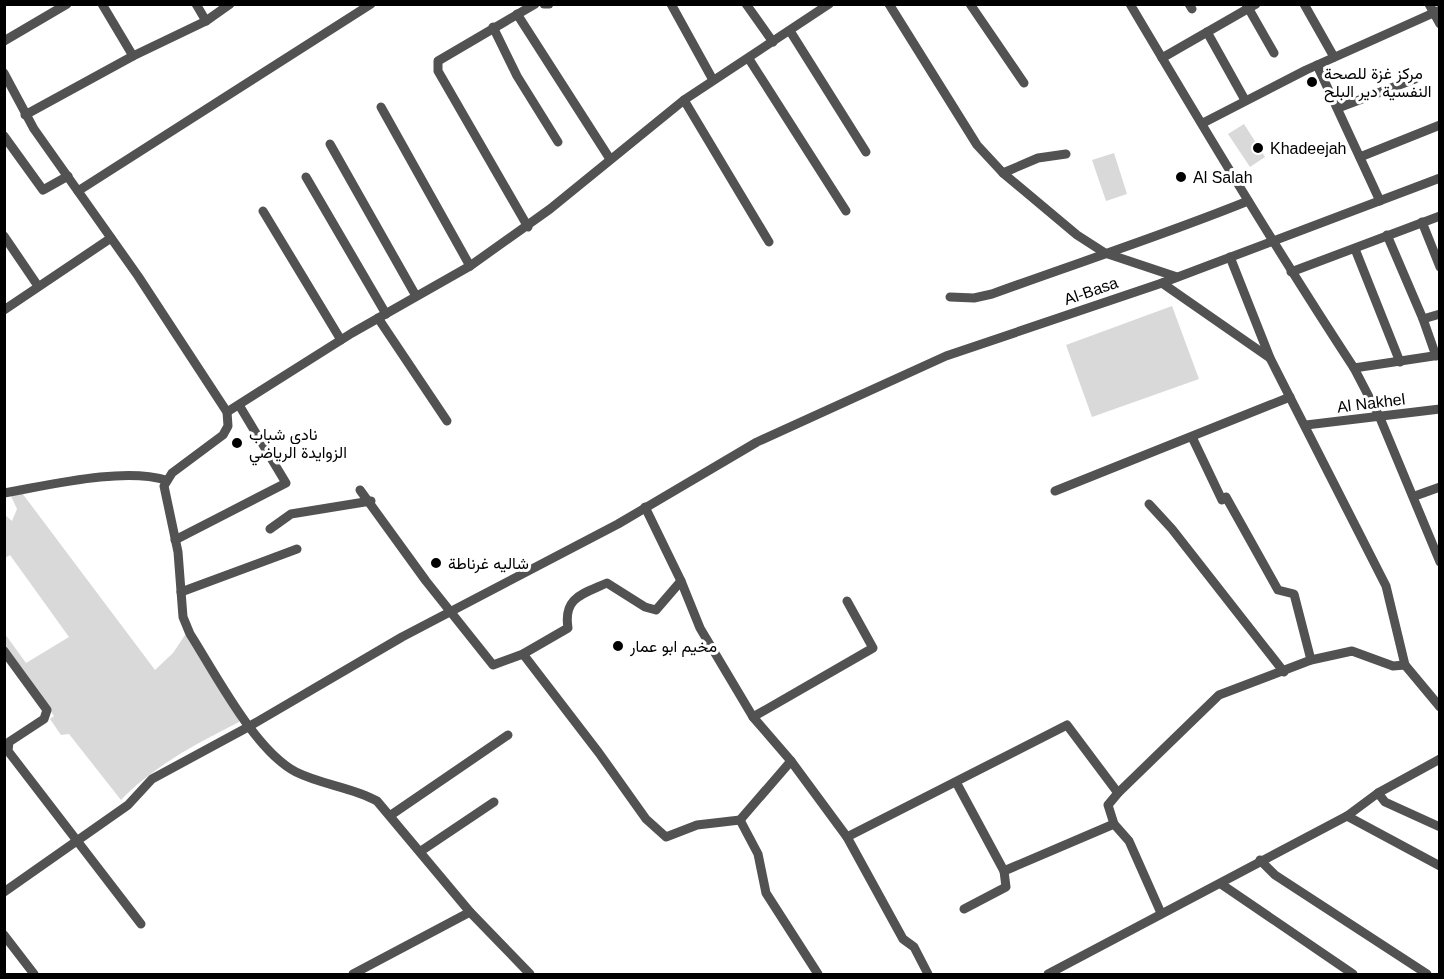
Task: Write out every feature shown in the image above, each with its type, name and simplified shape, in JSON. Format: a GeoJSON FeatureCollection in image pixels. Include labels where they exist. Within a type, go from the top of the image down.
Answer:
{"type":"FeatureCollection","features":[{"type":"Feature","properties":{"kind":"street"},"geometry":{"type":"LineString","coordinates":[[4,41],[67,4]]}},
{"type":"Feature","properties":{"kind":"street"},"geometry":{"type":"LineString","coordinates":[[102,4],[133,56]]}},
{"type":"Feature","properties":{"kind":"street"},"geometry":{"type":"LineString","coordinates":[[196,4],[206,21]]}},
{"type":"Feature","properties":{"kind":"street"},"geometry":{"type":"LineString","coordinates":[[25,115],[133,56],[206,21],[230,4]]}},
{"type":"Feature","properties":{"kind":"street"},"geometry":{"type":"LineString","coordinates":[[78,191],[371,4]]}},
{"type":"Feature","properties":{"kind":"street"},"geometry":{"type":"LineString","coordinates":[[528,227],[438,71],[438,61],[535,4]]}},
{"type":"Feature","properties":{"kind":"street"},"geometry":{"type":"LineString","coordinates":[[544,4],[549,4]]}},
{"type":"Feature","properties":{"kind":"street"},"geometry":{"type":"LineString","coordinates":[[671,4],[713,80]]}},
{"type":"Feature","properties":{"kind":"street"},"geometry":{"type":"LineString","coordinates":[[746,4],[773,42]]}},
{"type":"Feature","properties":{"kind":"street"},"geometry":{"type":"LineString","coordinates":[[227,412],[340,340],[470,266],[528,227],[684,100],[830,4]]}},
{"type":"Feature","properties":{"kind":"street"},"geometry":{"type":"LineString","coordinates":[[889,4],[977,146],[1003,173],[1077,235],[1105,253],[1177,277]]}},
{"type":"Feature","properties":{"kind":"street"},"geometry":{"type":"LineString","coordinates":[[970,4],[1024,83]]}},
{"type":"Feature","properties":{"kind":"street"},"geometry":{"type":"LineString","coordinates":[[1130,4],[1248,201],[1275,240],[1291,272],[1354,368],[1380,418],[1440,562]]}},
{"type":"Feature","properties":{"kind":"street"},"geometry":{"type":"LineString","coordinates":[[1304,4],[1335,57]]}},
{"type":"Feature","properties":{"kind":"street"},"geometry":{"type":"LineString","coordinates":[[1429,4],[1437,12],[1440,24]]}},
{"type":"Feature","properties":{"kind":"street"},"geometry":{"type":"LineString","coordinates":[[1162,58],[1250,6],[1274,53]]}},
{"type":"Feature","properties":{"kind":"street"},"geometry":{"type":"LineString","coordinates":[[1203,123],[1245,99],[1437,12]]}},
{"type":"Feature","properties":{"kind":"street"},"geometry":{"type":"LineString","coordinates":[[517,14],[610,159]]}},
{"type":"Feature","properties":{"kind":"street"},"geometry":{"type":"LineString","coordinates":[[493,27],[517,76],[558,142]]}},
{"type":"Feature","properties":{"kind":"street"},"geometry":{"type":"LineString","coordinates":[[790,31],[866,152]]}},
{"type":"Feature","properties":{"kind":"street"},"geometry":{"type":"LineString","coordinates":[[1207,32],[1245,99]]}},
{"type":"Feature","properties":{"kind":"street"},"geometry":{"type":"LineString","coordinates":[[749,59],[846,212]]}},
{"type":"Feature","properties":{"kind":"street"},"geometry":{"type":"LineString","coordinates":[[1317,65],[1380,201]]}},
{"type":"Feature","properties":{"kind":"street"},"geometry":{"type":"LineString","coordinates":[[4,73],[25,115],[111,238],[227,412],[228,426],[223,435],[166,480],[163,493],[175,540],[187,628],[269,753],[293,771],[328,786],[363,793],[377,801],[524,973]]}},
{"type":"Feature","properties":{"kind":"street"},"geometry":{"type":"LineString","coordinates":[[1338,108],[1415,78]]}},
{"type":"Feature","properties":{"kind":"street"},"geometry":{"type":"LineString","coordinates":[[684,100],[769,242]]}},
{"type":"Feature","properties":{"kind":"street"},"geometry":{"type":"LineString","coordinates":[[381,107],[470,266]]}},
{"type":"Feature","properties":{"kind":"street"},"geometry":{"type":"LineString","coordinates":[[1360,157],[1440,125]]}},
{"type":"Feature","properties":{"kind":"street"},"geometry":{"type":"LineString","coordinates":[[4,136],[43,190],[68,176]]}},
{"type":"Feature","properties":{"kind":"street"},"geometry":{"type":"LineString","coordinates":[[330,144],[416,296]]}},
{"type":"Feature","properties":{"kind":"street"},"geometry":{"type":"LineString","coordinates":[[1003,173],[1038,158],[1066,154]]}},
{"type":"Feature","properties":{"kind":"street"},"geometry":{"type":"LineString","coordinates":[[306,177],[382,316],[447,421]]}},
{"type":"Feature","properties":{"kind":"street","name":"Al-Basa"},"geometry":{"type":"LineString","coordinates":[[4,892],[128,805],[153,779],[361,661],[645,507],[757,442],[946,356],[1162,283],[1440,178]]}},
{"type":"Feature","properties":{"kind":"street"},"geometry":{"type":"LineString","coordinates":[[950,297],[974,298],[992,294],[1170,232],[1248,201]]}},
{"type":"Feature","properties":{"kind":"street"},"geometry":{"type":"LineString","coordinates":[[263,211],[340,340]]}},
{"type":"Feature","properties":{"kind":"street"},"geometry":{"type":"LineString","coordinates":[[1291,272],[1440,216]]}},
{"type":"Feature","properties":{"kind":"street"},"geometry":{"type":"LineString","coordinates":[[1422,222],[1440,267]]}},
{"type":"Feature","properties":{"kind":"street"},"geometry":{"type":"LineString","coordinates":[[1354,368],[1438,356],[1387,235]]}},
{"type":"Feature","properties":{"kind":"street"},"geometry":{"type":"LineString","coordinates":[[4,236],[38,285]]}},
{"type":"Feature","properties":{"kind":"street"},"geometry":{"type":"LineString","coordinates":[[6,306],[111,238]]}},
{"type":"Feature","properties":{"kind":"street"},"geometry":{"type":"LineString","coordinates":[[1355,249],[1400,362]]}},
{"type":"Feature","properties":{"kind":"street"},"geometry":{"type":"LineString","coordinates":[[1230,257],[1270,358],[1386,586],[1405,665],[1440,707]]}},
{"type":"Feature","properties":{"kind":"street"},"geometry":{"type":"LineString","coordinates":[[1162,283],[1270,358]]}},
{"type":"Feature","properties":{"kind":"street"},"geometry":{"type":"LineString","coordinates":[[1423,319],[1440,314]]}},
{"type":"Feature","properties":{"kind":"street"},"geometry":{"type":"LineString","coordinates":[[1055,491],[1290,397]]}},
{"type":"Feature","properties":{"kind":"street"},"geometry":{"type":"LineString","coordinates":[[175,540],[286,483],[239,405]]}},
{"type":"Feature","properties":{"kind":"street","name":"Al Nakhel"},"geometry":{"type":"LineString","coordinates":[[1306,425],[1380,418],[1440,409]]}},
{"type":"Feature","properties":{"kind":"street"},"geometry":{"type":"LineString","coordinates":[[1192,437],[1221,500],[1226,497],[1278,590],[1294,594],[1311,660]]}},
{"type":"Feature","properties":{"kind":"street"},"geometry":{"type":"LineString","coordinates":[[4,493],[89,479],[150,475],[166,480]]}},
{"type":"Feature","properties":{"kind":"street"},"geometry":{"type":"LineString","coordinates":[[1414,496],[1440,487]]}},
{"type":"Feature","properties":{"kind":"street"},"geometry":{"type":"LineString","coordinates":[[360,489],[493,665],[523,654],[568,628],[566,614],[573,599],[607,583],[645,608],[656,610],[681,581]]}},
{"type":"Feature","properties":{"kind":"street"},"geometry":{"type":"LineString","coordinates":[[270,529],[291,514],[371,501]]}},
{"type":"Feature","properties":{"kind":"street"},"geometry":{"type":"LineString","coordinates":[[1149,504],[1172,529],[1284,672]]}},
{"type":"Feature","properties":{"kind":"street"},"geometry":{"type":"LineString","coordinates":[[645,507],[681,581],[700,628],[753,717],[791,761],[847,837],[903,939],[914,947],[928,975]]}},
{"type":"Feature","properties":{"kind":"street"},"geometry":{"type":"LineString","coordinates":[[181,592],[297,549]]}},
{"type":"Feature","properties":{"kind":"street"},"geometry":{"type":"LineString","coordinates":[[753,717],[873,648],[847,601]]}},
{"type":"Feature","properties":{"kind":"street"},"geometry":{"type":"LineString","coordinates":[[4,651],[47,710],[44,719],[9,742],[8,751],[141,924]]}},
{"type":"Feature","properties":{"kind":"street"},"geometry":{"type":"LineString","coordinates":[[1161,913],[1130,841],[1114,824],[1108,805],[1118,793],[1219,695],[1311,660],[1352,651],[1393,666],[1405,665]]}},
{"type":"Feature","properties":{"kind":"street"},"geometry":{"type":"LineString","coordinates":[[523,654],[646,819],[666,837],[697,825],[740,820],[791,761]]}},
{"type":"Feature","properties":{"kind":"street"},"geometry":{"type":"LineString","coordinates":[[847,837],[1066,725],[1118,793]]}},
{"type":"Feature","properties":{"kind":"street"},"geometry":{"type":"LineString","coordinates":[[391,815],[508,735]]}},
{"type":"Feature","properties":{"kind":"street"},"geometry":{"type":"LineString","coordinates":[[1048,975],[1161,913],[1221,884],[1260,860],[1347,816],[1378,793],[1440,759]]}},
{"type":"Feature","properties":{"kind":"street"},"geometry":{"type":"LineString","coordinates":[[956,782],[1004,871],[1006,887],[964,909]]}},
{"type":"Feature","properties":{"kind":"street"},"geometry":{"type":"LineString","coordinates":[[1378,793],[1385,802],[1440,827]]}},
{"type":"Feature","properties":{"kind":"street"},"geometry":{"type":"LineString","coordinates":[[421,851],[494,802]]}},
{"type":"Feature","properties":{"kind":"street"},"geometry":{"type":"LineString","coordinates":[[1347,816],[1440,866]]}},
{"type":"Feature","properties":{"kind":"street"},"geometry":{"type":"LineString","coordinates":[[740,820],[758,854],[766,893],[818,975]]}},
{"type":"Feature","properties":{"kind":"street"},"geometry":{"type":"LineString","coordinates":[[1004,871],[1114,824]]}},
{"type":"Feature","properties":{"kind":"street"},"geometry":{"type":"LineString","coordinates":[[1260,860],[1275,875],[1427,975]]}},
{"type":"Feature","properties":{"kind":"street"},"geometry":{"type":"LineString","coordinates":[[1221,884],[1353,975]]}},
{"type":"Feature","properties":{"kind":"street"},"geometry":{"type":"LineString","coordinates":[[353,975],[470,912]]}},
{"type":"Feature","properties":{"kind":"street"},"geometry":{"type":"LineString","coordinates":[[4,935],[34,975]]}},
{"type":"Feature","properties":{"kind":"shaded area"},"geometry":{"type":"Polygon","coordinates":[[[1244,124],[1265,157],[1250,167],[1228,134],[1244,124]]]}},
{"type":"Feature","properties":{"kind":"shaded area"},"geometry":{"type":"Polygon","coordinates":[[[1114,153],[1127,194],[1106,201],[1092,160],[1114,153]]]}},
{"type":"Feature","properties":{"kind":"shaded area"},"geometry":{"type":"Polygon","coordinates":[[[1172,306],[1199,379],[1092,417],[1066,345],[1172,306]]]}},
{"type":"Feature","properties":{"kind":"shaded area"},"geometry":{"type":"Polygon","coordinates":[[[22,493],[155,670],[173,653],[185,635],[239,720],[162,766],[121,800],[69,734],[61,735],[50,719],[54,716],[5,647],[5,634],[26,663],[69,637],[10,555],[5,558],[4,514],[12,521],[17,509],[11,496],[22,493]]]}},
{"type":"Feature","properties":{"kind":"place","name":"مركز غزة للصحة النفسية دير البلح"},"geometry":{"type":"Point","coordinates":[1312,82]}},
{"type":"Feature","properties":{"kind":"place","name":"Khadeejah"},"geometry":{"type":"Point","coordinates":[1258,148]}},
{"type":"Feature","properties":{"kind":"place","name":"Al Salah"},"geometry":{"type":"Point","coordinates":[1181,177]}},
{"type":"Feature","properties":{"kind":"place","name":"نادي شباب الزوايدة الرياضي"},"geometry":{"type":"Point","coordinates":[237,443]}},
{"type":"Feature","properties":{"kind":"place","name":"شاليه غرناطة"},"geometry":{"type":"Point","coordinates":[436,563]}},
{"type":"Feature","properties":{"kind":"place","name":"مخيم ابو عمار"},"geometry":{"type":"Point","coordinates":[618,646]}}]}
